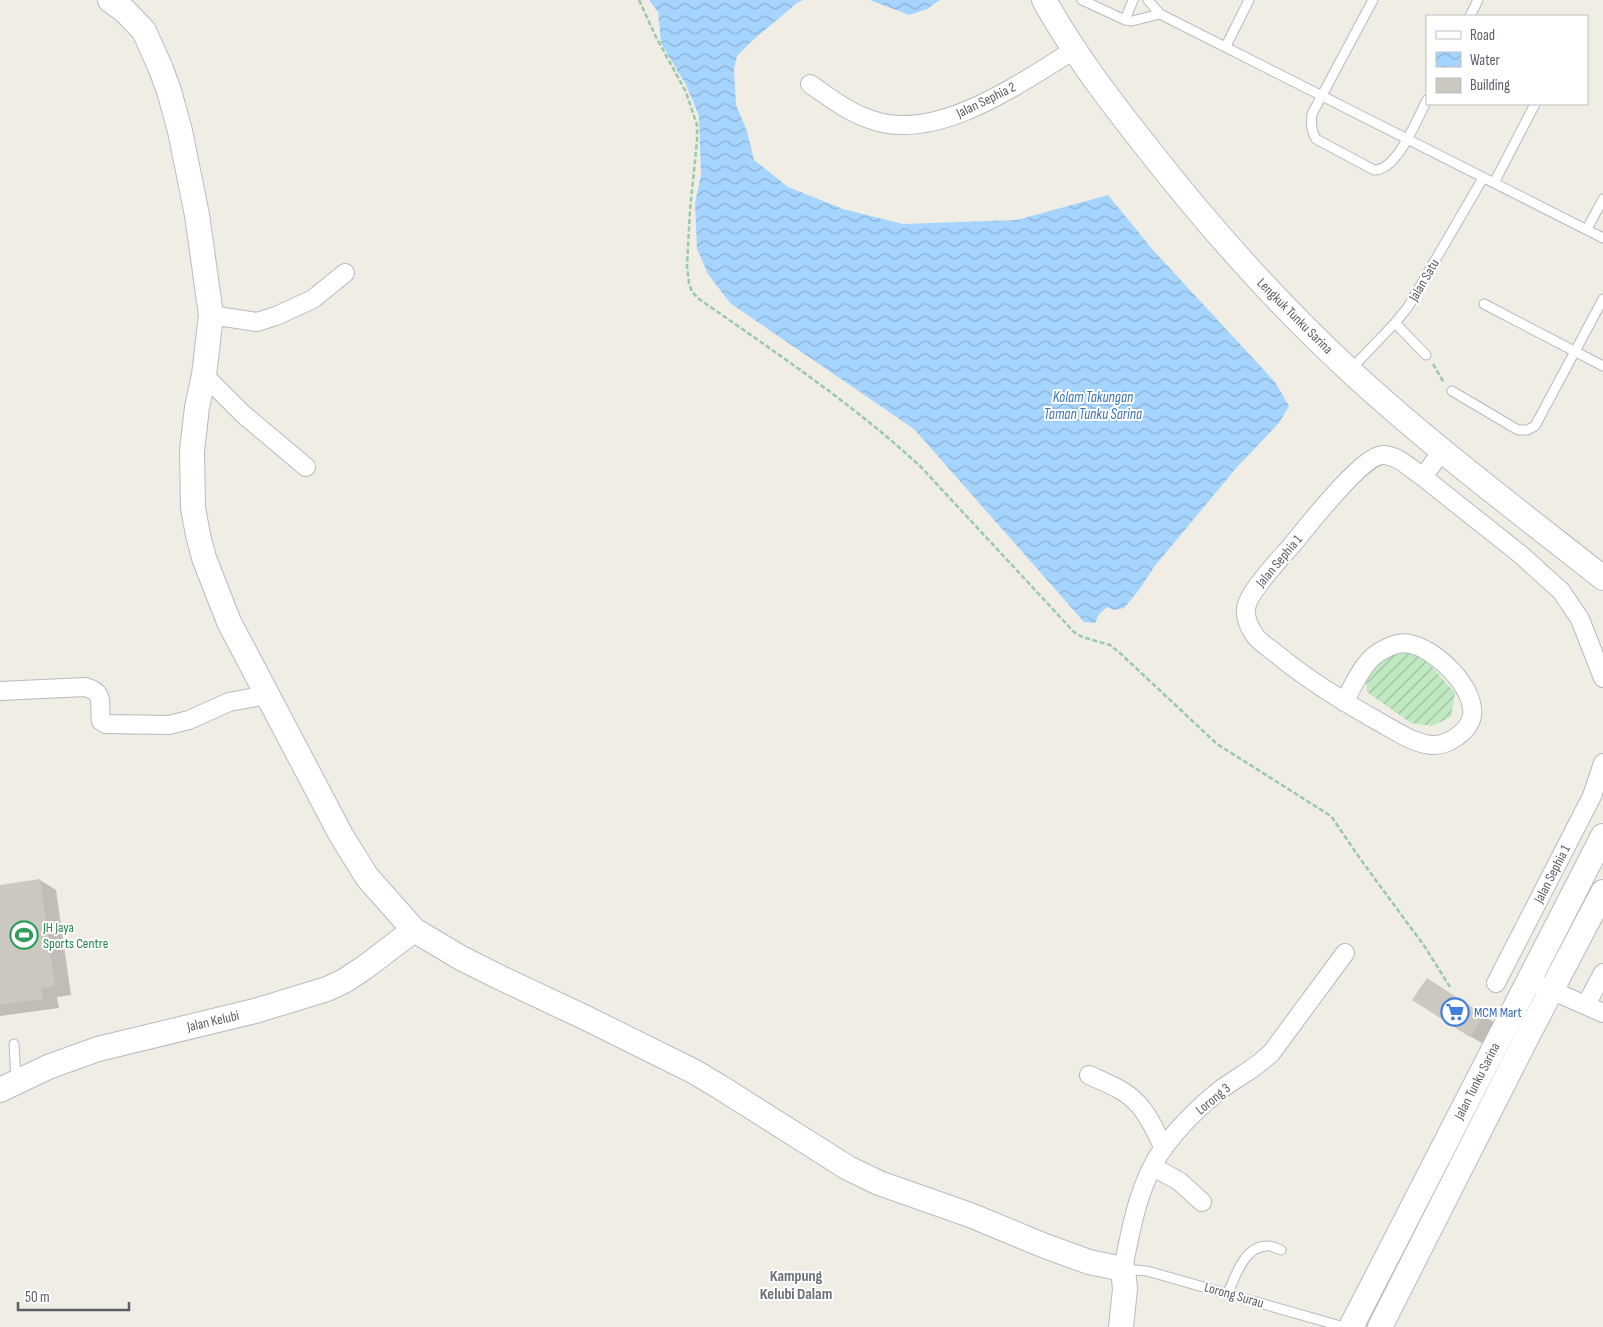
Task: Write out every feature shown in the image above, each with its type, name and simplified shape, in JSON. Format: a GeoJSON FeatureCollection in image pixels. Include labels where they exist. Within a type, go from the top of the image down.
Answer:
{"type":"FeatureCollection","features":[{"type":"Feature","properties":{"kind":"street"},"geometry":{"type":"LineString","coordinates":[[110,0],[125,11],[144,31],[169,91],[180,131],[197,215],[211,315],[192,451],[193,508],[198,535],[215,590],[229,622],[336,827],[368,877],[414,930],[485,970],[693,1072],[848,1168],[879,1183],[970,1215],[1090,1262],[1123,1269],[1125,1289],[1121,1327]]}},
{"type":"Feature","properties":{"kind":"street","name":"Lengkuk Tunku Sarina"},"geometry":{"type":"LineString","coordinates":[[1044,0],[1074,50],[1106,96],[1222,239],[1293,316],[1349,370],[1442,451],[1603,578]]}},
{"type":"Feature","properties":{"kind":"street","name":"Jalan Sephia 2"},"geometry":{"type":"LineString","coordinates":[[810,84],[839,104],[870,120],[892,125],[915,124],[958,115],[974,108],[999,96],[1074,50]]}},
{"type":"Feature","properties":{"kind":"street"},"geometry":{"type":"LineString","coordinates":[[211,315],[258,322],[313,299],[344,273]]}},
{"type":"Feature","properties":{"kind":"street"},"geometry":{"type":"LineString","coordinates":[[204,375],[243,414],[306,467]]}},
{"type":"Feature","properties":{"kind":"street"},"geometry":{"type":"LineString","coordinates":[[1423,477],[1442,451]]}},
{"type":"Feature","properties":{"kind":"street","name":"Jalan Sephia 1"},"geometry":{"type":"LineString","coordinates":[[1344,702],[1371,658],[1385,648],[1401,643],[1410,644],[1429,652],[1456,676],[1470,697],[1472,717],[1465,730],[1444,743],[1423,744],[1399,733],[1344,702],[1294,668],[1258,638],[1248,625],[1245,611],[1247,602],[1260,584],[1359,468],[1369,460],[1382,454],[1401,460],[1520,554],[1561,591],[1580,619],[1603,678]]}},
{"type":"Feature","properties":{"kind":"street"},"geometry":{"type":"LineString","coordinates":[[0,691],[85,687],[92,689],[98,694],[100,698],[101,721],[106,724],[169,725],[180,724],[229,702],[267,695]]}},
{"type":"Feature","properties":{"kind":"street","name":"Jalan Sephia 1"},"geometry":{"type":"LineString","coordinates":[[1496,983],[1592,796],[1603,763]]}},
{"type":"Feature","properties":{"kind":"street","name":"Jalan Tunku Sarina"},"geometry":{"type":"LineString","coordinates":[[1352,1327],[1603,836]]}},
{"type":"Feature","properties":{"kind":"street","name":"Jalan Tunku Sarina"},"geometry":{"type":"LineString","coordinates":[[1380,1327],[1603,892]]}},
{"type":"Feature","properties":{"kind":"street","name":"Jalan Kelubi"},"geometry":{"type":"LineString","coordinates":[[8,1086],[98,1049],[256,1011],[327,989],[364,968],[414,930]]}},
{"type":"Feature","properties":{"kind":"street","name":"Lorong 3"},"geometry":{"type":"LineString","coordinates":[[1123,1269],[1128,1243],[1144,1186],[1164,1148],[1200,1108],[1221,1090],[1263,1061],[1272,1052],[1345,953]]}},
{"type":"Feature","properties":{"kind":"street"},"geometry":{"type":"LineString","coordinates":[[1586,1005],[1603,973]]}},
{"type":"Feature","properties":{"kind":"street"},"geometry":{"type":"LineString","coordinates":[[1530,981],[1603,1013]]}},
{"type":"Feature","properties":{"kind":"street"},"geometry":{"type":"LineString","coordinates":[[1089,1075],[1116,1087],[1138,1104],[1147,1116],[1164,1148]]}},
{"type":"Feature","properties":{"kind":"street"},"geometry":{"type":"LineString","coordinates":[[1153,1167],[1178,1181],[1202,1202]]}},
{"type":"Feature","properties":{"kind":"lane"},"geometry":{"type":"LineString","coordinates":[[1082,0],[1124,20],[1132,21],[1160,14]]}},
{"type":"Feature","properties":{"kind":"lane"},"geometry":{"type":"LineString","coordinates":[[1124,20],[1133,0]]}},
{"type":"Feature","properties":{"kind":"lane"},"geometry":{"type":"LineString","coordinates":[[1148,0],[1160,14],[1603,238]]}},
{"type":"Feature","properties":{"kind":"lane"},"geometry":{"type":"LineString","coordinates":[[1226,46],[1249,0]]}},
{"type":"Feature","properties":{"kind":"lane"},"geometry":{"type":"LineString","coordinates":[[1373,0],[1312,114],[1311,129],[1316,139],[1374,170],[1379,170],[1389,165],[1407,138],[1426,102]]}},
{"type":"Feature","properties":{"kind":"lane"},"geometry":{"type":"LineString","coordinates":[[1470,15],[1478,0]]}},
{"type":"Feature","properties":{"kind":"lane"},"geometry":{"type":"LineString","coordinates":[[1494,183],[1533,105]]}},
{"type":"Feature","properties":{"kind":"lane","name":"Jalan Satu"},"geometry":{"type":"LineString","coordinates":[[1349,370],[1408,307],[1483,178]]}},
{"type":"Feature","properties":{"kind":"lane"},"geometry":{"type":"LineString","coordinates":[[1587,229],[1603,199]]}},
{"type":"Feature","properties":{"kind":"lane"},"geometry":{"type":"LineString","coordinates":[[1452,391],[1518,430],[1527,430],[1535,426],[1603,299]]}},
{"type":"Feature","properties":{"kind":"lane"},"geometry":{"type":"LineString","coordinates":[[1484,304],[1603,366]]}},
{"type":"Feature","properties":{"kind":"lane"},"geometry":{"type":"LineString","coordinates":[[1395,323],[1426,355]]}},
{"type":"Feature","properties":{"kind":"lane"},"geometry":{"type":"LineString","coordinates":[[8,1086],[14,1044]]}},
{"type":"Feature","properties":{"kind":"lane"},"geometry":{"type":"LineString","coordinates":[[1228,1293],[1239,1268],[1252,1251],[1267,1245],[1281,1250]]}},
{"type":"Feature","properties":{"kind":"lane","name":"Lorong Surau"},"geometry":{"type":"LineString","coordinates":[[1123,1269],[1147,1271],[1344,1327]]}},
{"type":"Feature","properties":{"kind":"path"},"geometry":{"type":"LineString","coordinates":[[639,0],[656,37],[686,92],[697,125],[687,266],[692,292],[699,299],[830,393],[902,449],[921,467],[1074,632],[1082,637],[1110,646],[1121,654],[1217,744],[1331,816],[1425,947],[1450,987]]}},
{"type":"Feature","properties":{"kind":"path"},"geometry":{"type":"LineString","coordinates":[[1426,355],[1452,391]]}},
{"type":"Feature","properties":{"kind":"green space"},"geometry":{"type":"Polygon","coordinates":[[[1396,647],[1419,652],[1455,693],[1451,717],[1432,726],[1411,723],[1367,692],[1366,678],[1396,647]]]}},
{"type":"Feature","properties":{"kind":"water","name":"Kolam Takungan Taman Tunku Sarina"},"geometry":{"type":"Polygon","coordinates":[[[649,0],[803,0],[753,40],[737,56],[734,69],[736,105],[747,131],[754,160],[788,187],[843,209],[903,224],[1017,220],[1108,195],[1153,250],[1275,382],[1289,406],[1279,423],[1238,466],[1154,567],[1124,608],[1114,610],[1107,607],[1099,614],[1095,623],[1084,622],[914,429],[730,303],[708,274],[697,249],[695,203],[701,175],[699,116],[686,85],[661,43],[658,12],[649,0]]]}},
{"type":"Feature","properties":{"kind":"water"},"geometry":{"type":"Polygon","coordinates":[[[870,0],[940,0],[927,9],[909,15],[870,0]]]}},
{"type":"Feature","properties":{"kind":"building","name":"JH Jaya Sports Centre"},"geometry":{"type":"Polygon","coordinates":[[[40,879],[55,986],[41,988],[43,999],[0,1005],[0,885],[40,879]]]}},
{"type":"Feature","properties":{"kind":"building"},"geometry":{"type":"Polygon","coordinates":[[[1427,978],[1484,1015],[1470,1037],[1412,1000],[1427,978]]]}},
{"type":"Feature","properties":{"kind":"place","name":"JH Jaya Sports Centre"},"geometry":{"type":"Point","coordinates":[24,935]}},
{"type":"Feature","properties":{"kind":"place","name":"MCM Mart"},"geometry":{"type":"Point","coordinates":[1455,1012]}},
{"type":"Feature","properties":{"kind":"district","name":"Kampung Kelubi Dalam"},"geometry":{"type":"Point","coordinates":[796,1285]}}]}
